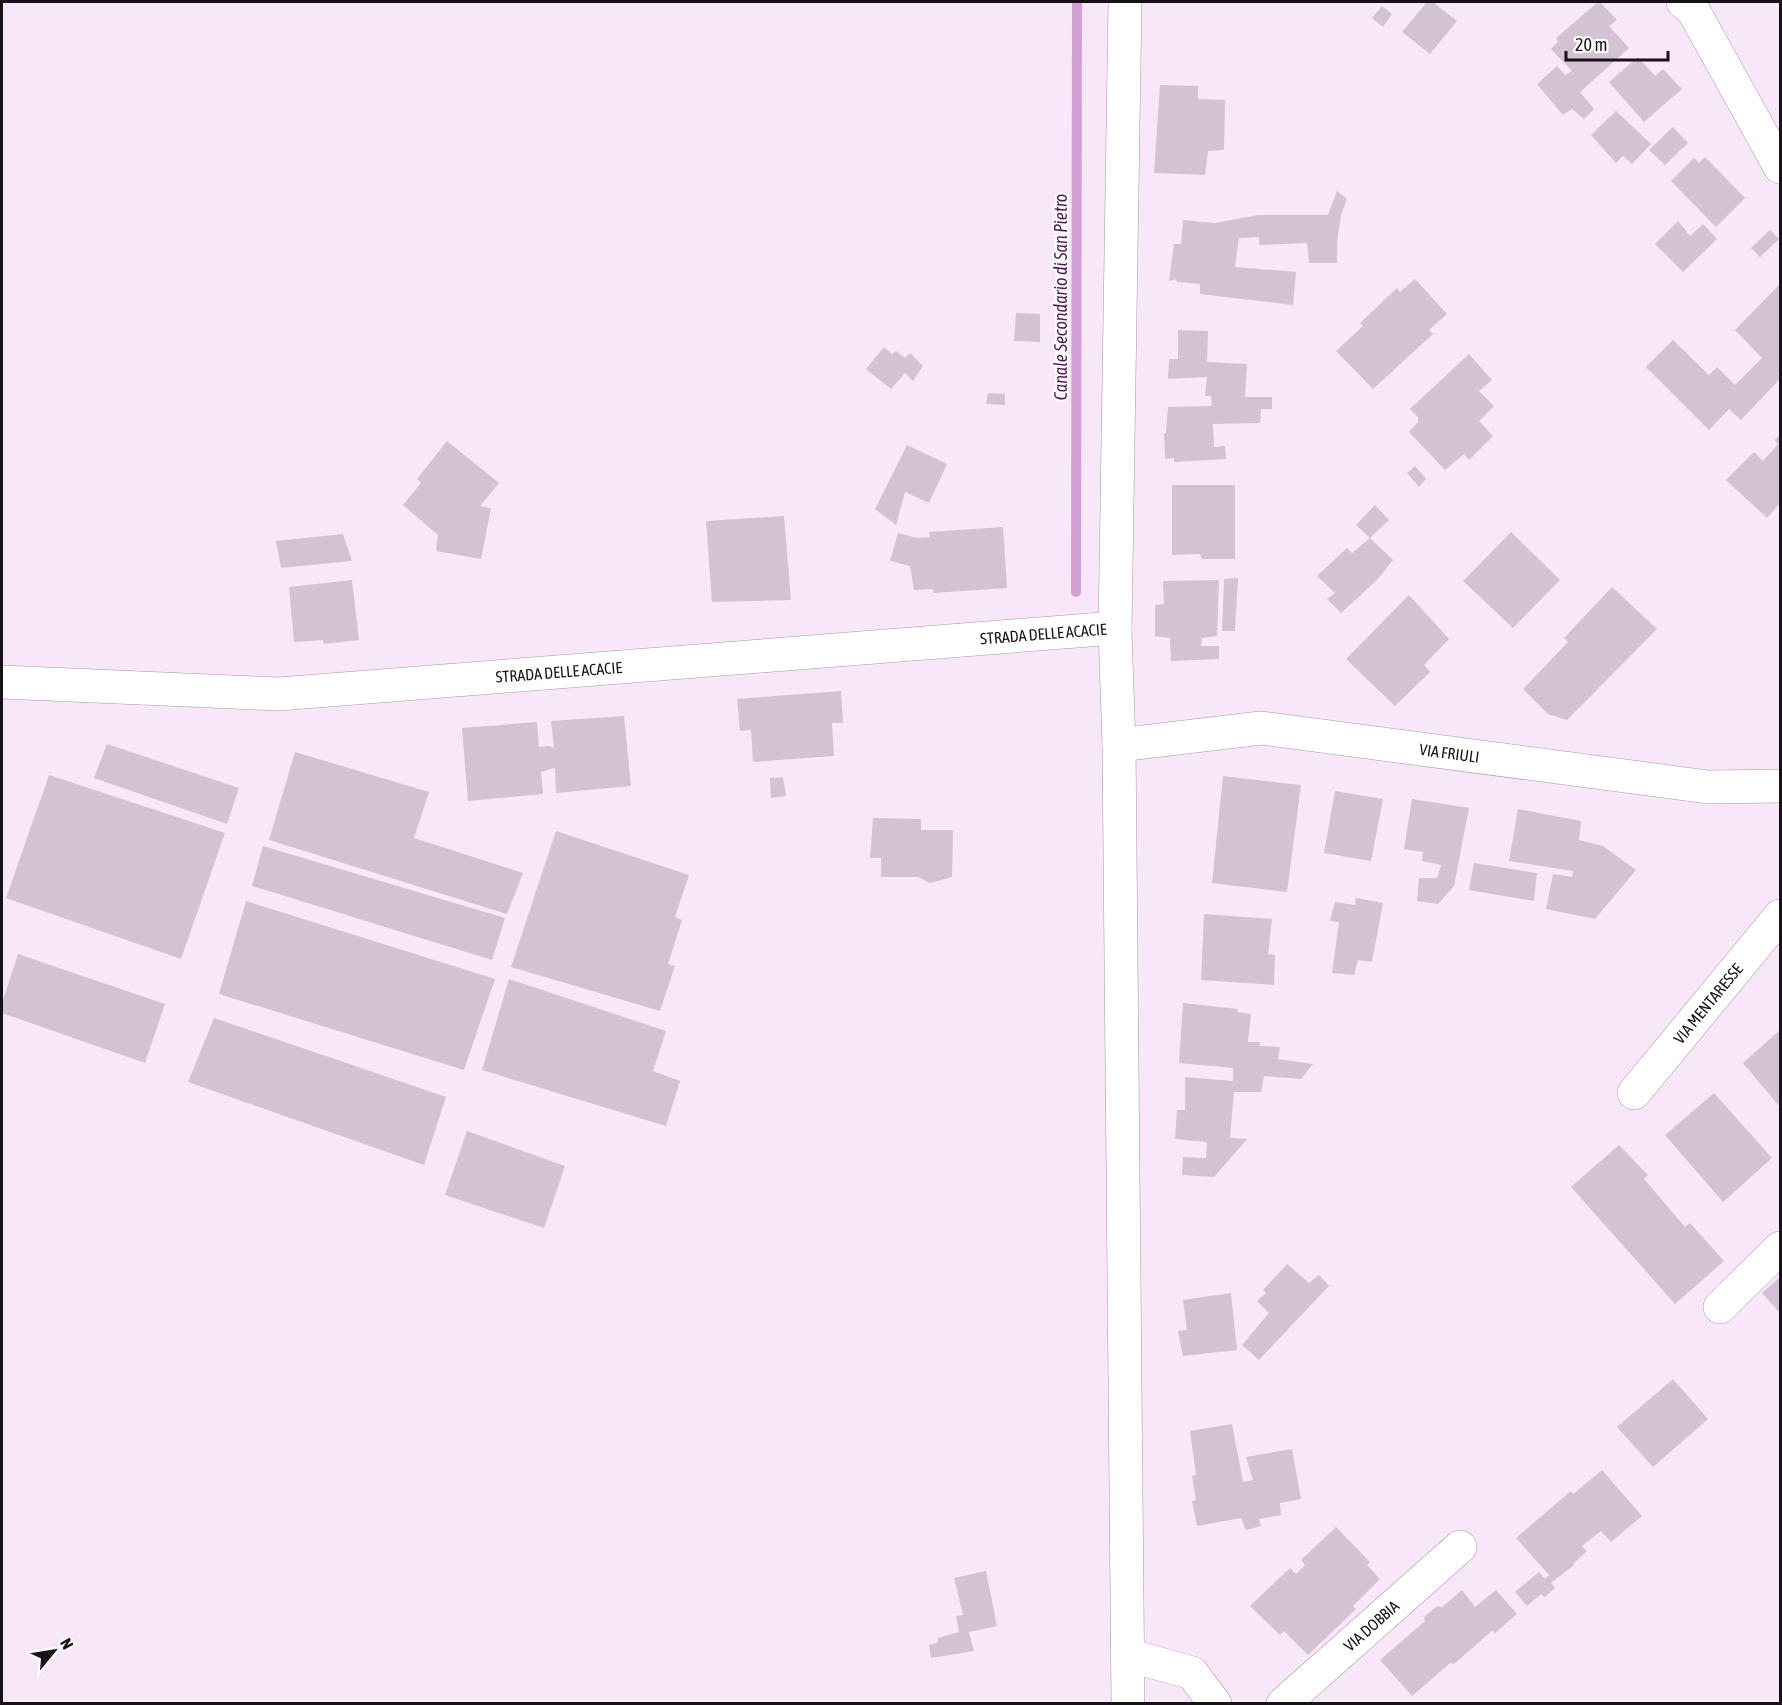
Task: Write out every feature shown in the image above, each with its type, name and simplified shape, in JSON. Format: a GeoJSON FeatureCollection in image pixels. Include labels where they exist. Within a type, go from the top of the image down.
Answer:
{"type":"FeatureCollection","features":[{"type":"Feature","properties":{"kind":"street"},"geometry":{"type":"LineString","coordinates":[[1125,2],[1116,628],[1128,1704]]}},
{"type":"Feature","properties":{"kind":"street"},"geometry":{"type":"LineString","coordinates":[[1683,2],[1693,10],[1780,167]]}},
{"type":"Feature","properties":{"kind":"street","name":"STRADA DELLE ACACIE"},"geometry":{"type":"LineString","coordinates":[[2,682],[279,694],[1116,628]]}},
{"type":"Feature","properties":{"kind":"street","name":"VIA FRIULI"},"geometry":{"type":"LineString","coordinates":[[1119,745],[1261,728],[1708,787],[1780,786]]}},
{"type":"Feature","properties":{"kind":"street","name":"VIA MENTARESSE"},"geometry":{"type":"LineString","coordinates":[[1634,1093],[1780,916]]}},
{"type":"Feature","properties":{"kind":"street"},"geometry":{"type":"LineString","coordinates":[[1720,1308],[1780,1248]]}},
{"type":"Feature","properties":{"kind":"street","name":"VIA DOBBIA"},"geometry":{"type":"LineString","coordinates":[[1284,1704],[1460,1547]]}},
{"type":"Feature","properties":{"kind":"street"},"geometry":{"type":"LineString","coordinates":[[1128,1655],[1192,1673],[1215,1704]]}},
{"type":"Feature","properties":{"kind":"building"},"geometry":{"type":"Polygon","coordinates":[[[1427,2],[1433,2],[1457,21],[1430,54],[1402,32],[1427,2]]]}},
{"type":"Feature","properties":{"kind":"building"},"geometry":{"type":"Polygon","coordinates":[[[1598,2],[1617,20],[1609,26],[1629,48],[1580,92],[1594,109],[1584,119],[1572,109],[1563,115],[1537,84],[1557,66],[1565,75],[1572,71],[1551,49],[1558,42],[1556,38],[1598,2]]]}},
{"type":"Feature","properties":{"kind":"building"},"geometry":{"type":"Polygon","coordinates":[[[1382,6],[1392,14],[1383,27],[1372,18],[1382,6]]]}},
{"type":"Feature","properties":{"kind":"building"},"geometry":{"type":"Polygon","coordinates":[[[1638,57],[1655,76],[1663,69],[1682,89],[1644,122],[1609,82],[1638,57]]]}},
{"type":"Feature","properties":{"kind":"building"},"geometry":{"type":"Polygon","coordinates":[[[1160,85],[1198,86],[1198,99],[1225,100],[1224,150],[1208,151],[1205,175],[1154,173],[1160,85]]]}},
{"type":"Feature","properties":{"kind":"building"},"geometry":{"type":"Polygon","coordinates":[[[1616,111],[1651,144],[1632,164],[1623,156],[1616,163],[1591,135],[1616,111]]]}},
{"type":"Feature","properties":{"kind":"building"},"geometry":{"type":"Polygon","coordinates":[[[1673,127],[1688,143],[1665,165],[1649,150],[1673,127]]]}},
{"type":"Feature","properties":{"kind":"building"},"geometry":{"type":"Polygon","coordinates":[[[1705,157],[1745,198],[1716,227],[1671,181],[1694,158],[1699,163],[1705,157]]]}},
{"type":"Feature","properties":{"kind":"building"},"geometry":{"type":"Polygon","coordinates":[[[1337,191],[1347,199],[1341,215],[1337,263],[1309,263],[1307,243],[1259,245],[1259,237],[1239,238],[1235,267],[1296,272],[1293,305],[1200,294],[1200,284],[1177,282],[1176,279],[1169,281],[1174,244],[1181,244],[1183,220],[1215,223],[1258,215],[1328,215],[1337,191]]]}},
{"type":"Feature","properties":{"kind":"building"},"geometry":{"type":"Polygon","coordinates":[[[1678,221],[1690,236],[1703,224],[1717,239],[1683,272],[1655,244],[1678,221]]]}},
{"type":"Feature","properties":{"kind":"building"},"geometry":{"type":"Polygon","coordinates":[[[1770,230],[1779,239],[1760,257],[1751,248],[1770,230]]]}},
{"type":"Feature","properties":{"kind":"building"},"geometry":{"type":"Polygon","coordinates":[[[1415,279],[1447,314],[1429,330],[1433,334],[1373,389],[1336,351],[1363,326],[1360,323],[1397,288],[1400,292],[1415,279]]]}},
{"type":"Feature","properties":{"kind":"building"},"geometry":{"type":"Polygon","coordinates":[[[1780,284],[1780,371],[1778,373],[1780,379],[1741,420],[1729,409],[1709,430],[1646,367],[1673,340],[1709,375],[1717,367],[1735,385],[1762,358],[1735,330],[1780,284]]]}},
{"type":"Feature","properties":{"kind":"building"},"geometry":{"type":"Polygon","coordinates":[[[1016,313],[1040,314],[1040,342],[1014,341],[1016,313]]]}},
{"type":"Feature","properties":{"kind":"building"},"geometry":{"type":"Polygon","coordinates":[[[1178,330],[1208,331],[1207,362],[1247,364],[1245,397],[1272,397],[1272,409],[1261,409],[1260,423],[1213,424],[1214,447],[1225,446],[1226,459],[1174,462],[1174,458],[1165,459],[1164,434],[1168,407],[1212,406],[1211,396],[1205,396],[1207,377],[1168,379],[1169,359],[1178,359],[1178,330]]]}},
{"type":"Feature","properties":{"kind":"building"},"geometry":{"type":"Polygon","coordinates":[[[884,347],[892,354],[896,351],[905,358],[910,353],[923,366],[913,381],[905,373],[891,389],[866,369],[884,347]]]}},
{"type":"Feature","properties":{"kind":"building"},"geometry":{"type":"Polygon","coordinates":[[[1469,354],[1492,380],[1479,391],[1494,406],[1479,421],[1493,436],[1469,460],[1464,454],[1445,470],[1409,432],[1418,422],[1418,417],[1410,409],[1469,354]]]}},
{"type":"Feature","properties":{"kind":"building"},"geometry":{"type":"Polygon","coordinates":[[[988,393],[1005,394],[1005,405],[986,404],[988,393]]]}},
{"type":"Feature","properties":{"kind":"building"},"geometry":{"type":"Polygon","coordinates":[[[1780,434],[1780,503],[1767,518],[1726,480],[1754,452],[1763,461],[1778,444],[1775,440],[1780,434]]]}},
{"type":"Feature","properties":{"kind":"building"},"geometry":{"type":"Polygon","coordinates":[[[447,441],[499,483],[480,506],[491,508],[481,559],[436,551],[438,535],[403,505],[421,483],[417,479],[447,441]]]}},
{"type":"Feature","properties":{"kind":"building"},"geometry":{"type":"Polygon","coordinates":[[[907,445],[947,464],[929,503],[905,492],[896,525],[875,509],[907,445]]]}},
{"type":"Feature","properties":{"kind":"building"},"geometry":{"type":"Polygon","coordinates":[[[1415,466],[1426,479],[1419,487],[1407,473],[1415,466]]]}},
{"type":"Feature","properties":{"kind":"building"},"geometry":{"type":"Polygon","coordinates":[[[1172,485],[1235,485],[1235,559],[1202,559],[1200,554],[1172,555],[1172,485]]]}},
{"type":"Feature","properties":{"kind":"building"},"geometry":{"type":"Polygon","coordinates":[[[1375,505],[1389,520],[1370,538],[1356,525],[1375,505]]]}},
{"type":"Feature","properties":{"kind":"building"},"geometry":{"type":"Polygon","coordinates":[[[784,516],[791,600],[712,602],[706,521],[784,516]]]}},
{"type":"Feature","properties":{"kind":"building"},"geometry":{"type":"Polygon","coordinates":[[[1003,527],[1007,588],[933,593],[933,589],[914,590],[910,566],[890,561],[898,533],[917,538],[930,537],[929,532],[1003,527]]]}},
{"type":"Feature","properties":{"kind":"building"},"geometry":{"type":"Polygon","coordinates":[[[1511,532],[1560,580],[1513,628],[1463,581],[1511,532]]]}},
{"type":"Feature","properties":{"kind":"building"},"geometry":{"type":"Polygon","coordinates":[[[343,534],[352,561],[281,568],[276,541],[343,534]]]}},
{"type":"Feature","properties":{"kind":"building"},"geometry":{"type":"Polygon","coordinates":[[[1370,538],[1393,560],[1377,580],[1341,613],[1327,599],[1335,593],[1317,576],[1347,548],[1352,553],[1370,538]]]}},
{"type":"Feature","properties":{"kind":"building"},"geometry":{"type":"Polygon","coordinates":[[[1238,578],[1235,631],[1222,631],[1224,579],[1238,578]]]}},
{"type":"Feature","properties":{"kind":"building"},"geometry":{"type":"Polygon","coordinates":[[[352,580],[359,640],[324,644],[323,640],[294,642],[289,587],[352,580]]]}},
{"type":"Feature","properties":{"kind":"building"},"geometry":{"type":"Polygon","coordinates":[[[1219,580],[1217,636],[1202,638],[1201,646],[1219,646],[1219,659],[1171,661],[1170,638],[1155,636],[1155,605],[1164,604],[1163,581],[1219,580]]]}},
{"type":"Feature","properties":{"kind":"building"},"geometry":{"type":"Polygon","coordinates":[[[1612,587],[1657,629],[1567,720],[1548,714],[1523,689],[1568,642],[1564,638],[1612,587]]]}},
{"type":"Feature","properties":{"kind":"building"},"geometry":{"type":"Polygon","coordinates":[[[1409,595],[1449,639],[1424,665],[1430,672],[1395,706],[1346,659],[1409,595]]]}},
{"type":"Feature","properties":{"kind":"building"},"geometry":{"type":"Polygon","coordinates":[[[841,691],[843,723],[832,723],[834,756],[753,762],[751,730],[740,731],[737,699],[841,691]]]}},
{"type":"Feature","properties":{"kind":"building"},"geometry":{"type":"Polygon","coordinates":[[[624,716],[631,786],[556,793],[555,768],[541,772],[543,794],[468,801],[462,728],[537,722],[539,747],[554,748],[551,721],[624,716]]]}},
{"type":"Feature","properties":{"kind":"building"},"geometry":{"type":"Polygon","coordinates":[[[107,744],[239,788],[227,824],[94,778],[107,744]]]}},
{"type":"Feature","properties":{"kind":"building"},"geometry":{"type":"Polygon","coordinates":[[[295,752],[429,792],[414,838],[523,873],[507,914],[269,840],[295,752]]]}},
{"type":"Feature","properties":{"kind":"building"},"geometry":{"type":"Polygon","coordinates":[[[49,775],[225,833],[181,959],[6,898],[49,775]]]}},
{"type":"Feature","properties":{"kind":"building"},"geometry":{"type":"Polygon","coordinates":[[[1223,776],[1301,785],[1287,892],[1212,883],[1223,776]]]}},
{"type":"Feature","properties":{"kind":"building"},"geometry":{"type":"Polygon","coordinates":[[[783,777],[786,796],[771,798],[770,778],[783,777]]]}},
{"type":"Feature","properties":{"kind":"building"},"geometry":{"type":"Polygon","coordinates":[[[1335,791],[1383,799],[1371,861],[1324,853],[1335,791]]]}},
{"type":"Feature","properties":{"kind":"building"},"geometry":{"type":"Polygon","coordinates":[[[1412,799],[1469,808],[1454,886],[1438,904],[1417,901],[1419,878],[1437,878],[1441,865],[1422,861],[1423,852],[1404,849],[1412,799]]]}},
{"type":"Feature","properties":{"kind":"building"},"geometry":{"type":"Polygon","coordinates":[[[1518,809],[1581,821],[1579,840],[1603,846],[1636,870],[1595,919],[1546,909],[1553,874],[1572,877],[1573,871],[1509,861],[1518,809]]]}},
{"type":"Feature","properties":{"kind":"building"},"geometry":{"type":"Polygon","coordinates":[[[873,818],[921,819],[921,830],[953,830],[952,877],[930,883],[918,877],[881,877],[881,858],[870,858],[873,818]]]}},
{"type":"Feature","properties":{"kind":"building"},"geometry":{"type":"Polygon","coordinates":[[[556,831],[689,875],[675,917],[682,920],[668,964],[675,966],[660,1011],[511,967],[556,831]]]}},
{"type":"Feature","properties":{"kind":"building"},"geometry":{"type":"Polygon","coordinates":[[[263,846],[505,918],[492,960],[252,886],[263,846]]]}},
{"type":"Feature","properties":{"kind":"building"},"geometry":{"type":"Polygon","coordinates":[[[1474,863],[1537,873],[1534,901],[1469,890],[1474,863]]]}},
{"type":"Feature","properties":{"kind":"building"},"geometry":{"type":"Polygon","coordinates":[[[1356,898],[1383,903],[1372,962],[1358,960],[1354,975],[1332,973],[1339,922],[1330,921],[1335,902],[1355,905],[1356,898]]]}},
{"type":"Feature","properties":{"kind":"building"},"geometry":{"type":"Polygon","coordinates":[[[246,901],[495,979],[464,1070],[219,994],[246,901]]]}},
{"type":"Feature","properties":{"kind":"building"},"geometry":{"type":"Polygon","coordinates":[[[1204,914],[1272,919],[1268,954],[1275,955],[1274,985],[1201,980],[1204,914]]]}},
{"type":"Feature","properties":{"kind":"building"},"geometry":{"type":"Polygon","coordinates":[[[18,954],[165,1004],[145,1063],[2,1013],[2,1003],[18,954]]]}},
{"type":"Feature","properties":{"kind":"building"},"geometry":{"type":"Polygon","coordinates":[[[509,979],[666,1031],[653,1071],[680,1081],[666,1126],[482,1070],[509,979]]]}},
{"type":"Feature","properties":{"kind":"building"},"geometry":{"type":"Polygon","coordinates":[[[1183,1003],[1238,1009],[1237,1012],[1251,1014],[1248,1042],[1260,1042],[1259,1046],[1280,1047],[1278,1059],[1313,1064],[1301,1079],[1264,1076],[1261,1092],[1234,1092],[1230,1138],[1247,1139],[1214,1177],[1182,1175],[1183,1157],[1206,1158],[1207,1142],[1175,1139],[1177,1110],[1185,1110],[1185,1077],[1233,1081],[1233,1068],[1179,1063],[1183,1003]]]}},
{"type":"Feature","properties":{"kind":"building"},"geometry":{"type":"Polygon","coordinates":[[[214,1018],[446,1097],[424,1165],[188,1082],[214,1018]]]}},
{"type":"Feature","properties":{"kind":"building"},"geometry":{"type":"Polygon","coordinates":[[[1780,1030],[1780,1107],[1743,1063],[1780,1030]]]}},
{"type":"Feature","properties":{"kind":"building"},"geometry":{"type":"Polygon","coordinates":[[[1714,1093],[1772,1158],[1723,1202],[1665,1135],[1714,1093]]]}},
{"type":"Feature","properties":{"kind":"building"},"geometry":{"type":"Polygon","coordinates":[[[467,1131],[565,1166],[544,1228],[445,1195],[467,1131]]]}},
{"type":"Feature","properties":{"kind":"building"},"geometry":{"type":"Polygon","coordinates":[[[1619,1145],[1648,1175],[1644,1179],[1685,1227],[1690,1223],[1724,1261],[1675,1304],[1571,1187],[1619,1145]]]}},
{"type":"Feature","properties":{"kind":"building"},"geometry":{"type":"Polygon","coordinates":[[[1287,1264],[1309,1283],[1319,1275],[1329,1286],[1259,1360],[1242,1345],[1269,1313],[1257,1301],[1266,1293],[1263,1290],[1287,1264]]]}},
{"type":"Feature","properties":{"kind":"building"},"geometry":{"type":"Polygon","coordinates":[[[1780,1277],[1780,1313],[1762,1293],[1780,1277]]]}},
{"type":"Feature","properties":{"kind":"building"},"geometry":{"type":"Polygon","coordinates":[[[1231,1293],[1237,1350],[1183,1356],[1178,1331],[1187,1330],[1183,1300],[1231,1293]]]}},
{"type":"Feature","properties":{"kind":"building"},"geometry":{"type":"Polygon","coordinates":[[[1673,1379],[1708,1419],[1653,1467],[1617,1427],[1673,1379]]]}},
{"type":"Feature","properties":{"kind":"building"},"geometry":{"type":"Polygon","coordinates":[[[1232,1424],[1243,1482],[1253,1480],[1246,1457],[1292,1449],[1301,1499],[1280,1503],[1281,1515],[1259,1519],[1261,1526],[1246,1530],[1241,1518],[1197,1526],[1192,1501],[1196,1500],[1192,1476],[1196,1475],[1190,1431],[1232,1424]]]}},
{"type":"Feature","properties":{"kind":"building"},"geometry":{"type":"Polygon","coordinates":[[[1602,1470],[1642,1516],[1611,1542],[1601,1531],[1582,1546],[1587,1551],[1574,1565],[1551,1583],[1555,1588],[1545,1597],[1541,1594],[1527,1606],[1515,1592],[1539,1572],[1545,1579],[1549,1575],[1516,1538],[1571,1491],[1573,1494],[1602,1470]]]}},
{"type":"Feature","properties":{"kind":"building"},"geometry":{"type":"Polygon","coordinates":[[[1336,1527],[1370,1562],[1367,1565],[1380,1579],[1353,1606],[1356,1609],[1308,1655],[1284,1631],[1280,1635],[1250,1606],[1290,1568],[1296,1574],[1305,1565],[1301,1560],[1336,1527]]]}},
{"type":"Feature","properties":{"kind":"building"},"geometry":{"type":"Polygon","coordinates":[[[986,1571],[997,1626],[969,1632],[974,1651],[931,1658],[929,1645],[938,1642],[938,1638],[959,1632],[956,1616],[963,1615],[954,1578],[986,1571]]]}},
{"type":"Feature","properties":{"kind":"building"},"geometry":{"type":"Polygon","coordinates":[[[1462,1590],[1475,1607],[1496,1590],[1517,1614],[1494,1634],[1493,1630],[1454,1664],[1450,1663],[1412,1696],[1380,1660],[1425,1621],[1424,1617],[1437,1606],[1442,1607],[1462,1590]]]}},
{"type":"Feature","properties":{"kind":"waterway","name":"Canale Secondario di San Pietro"},"geometry":{"type":"LineString","coordinates":[[1076,592],[1077,2]]}}]}
